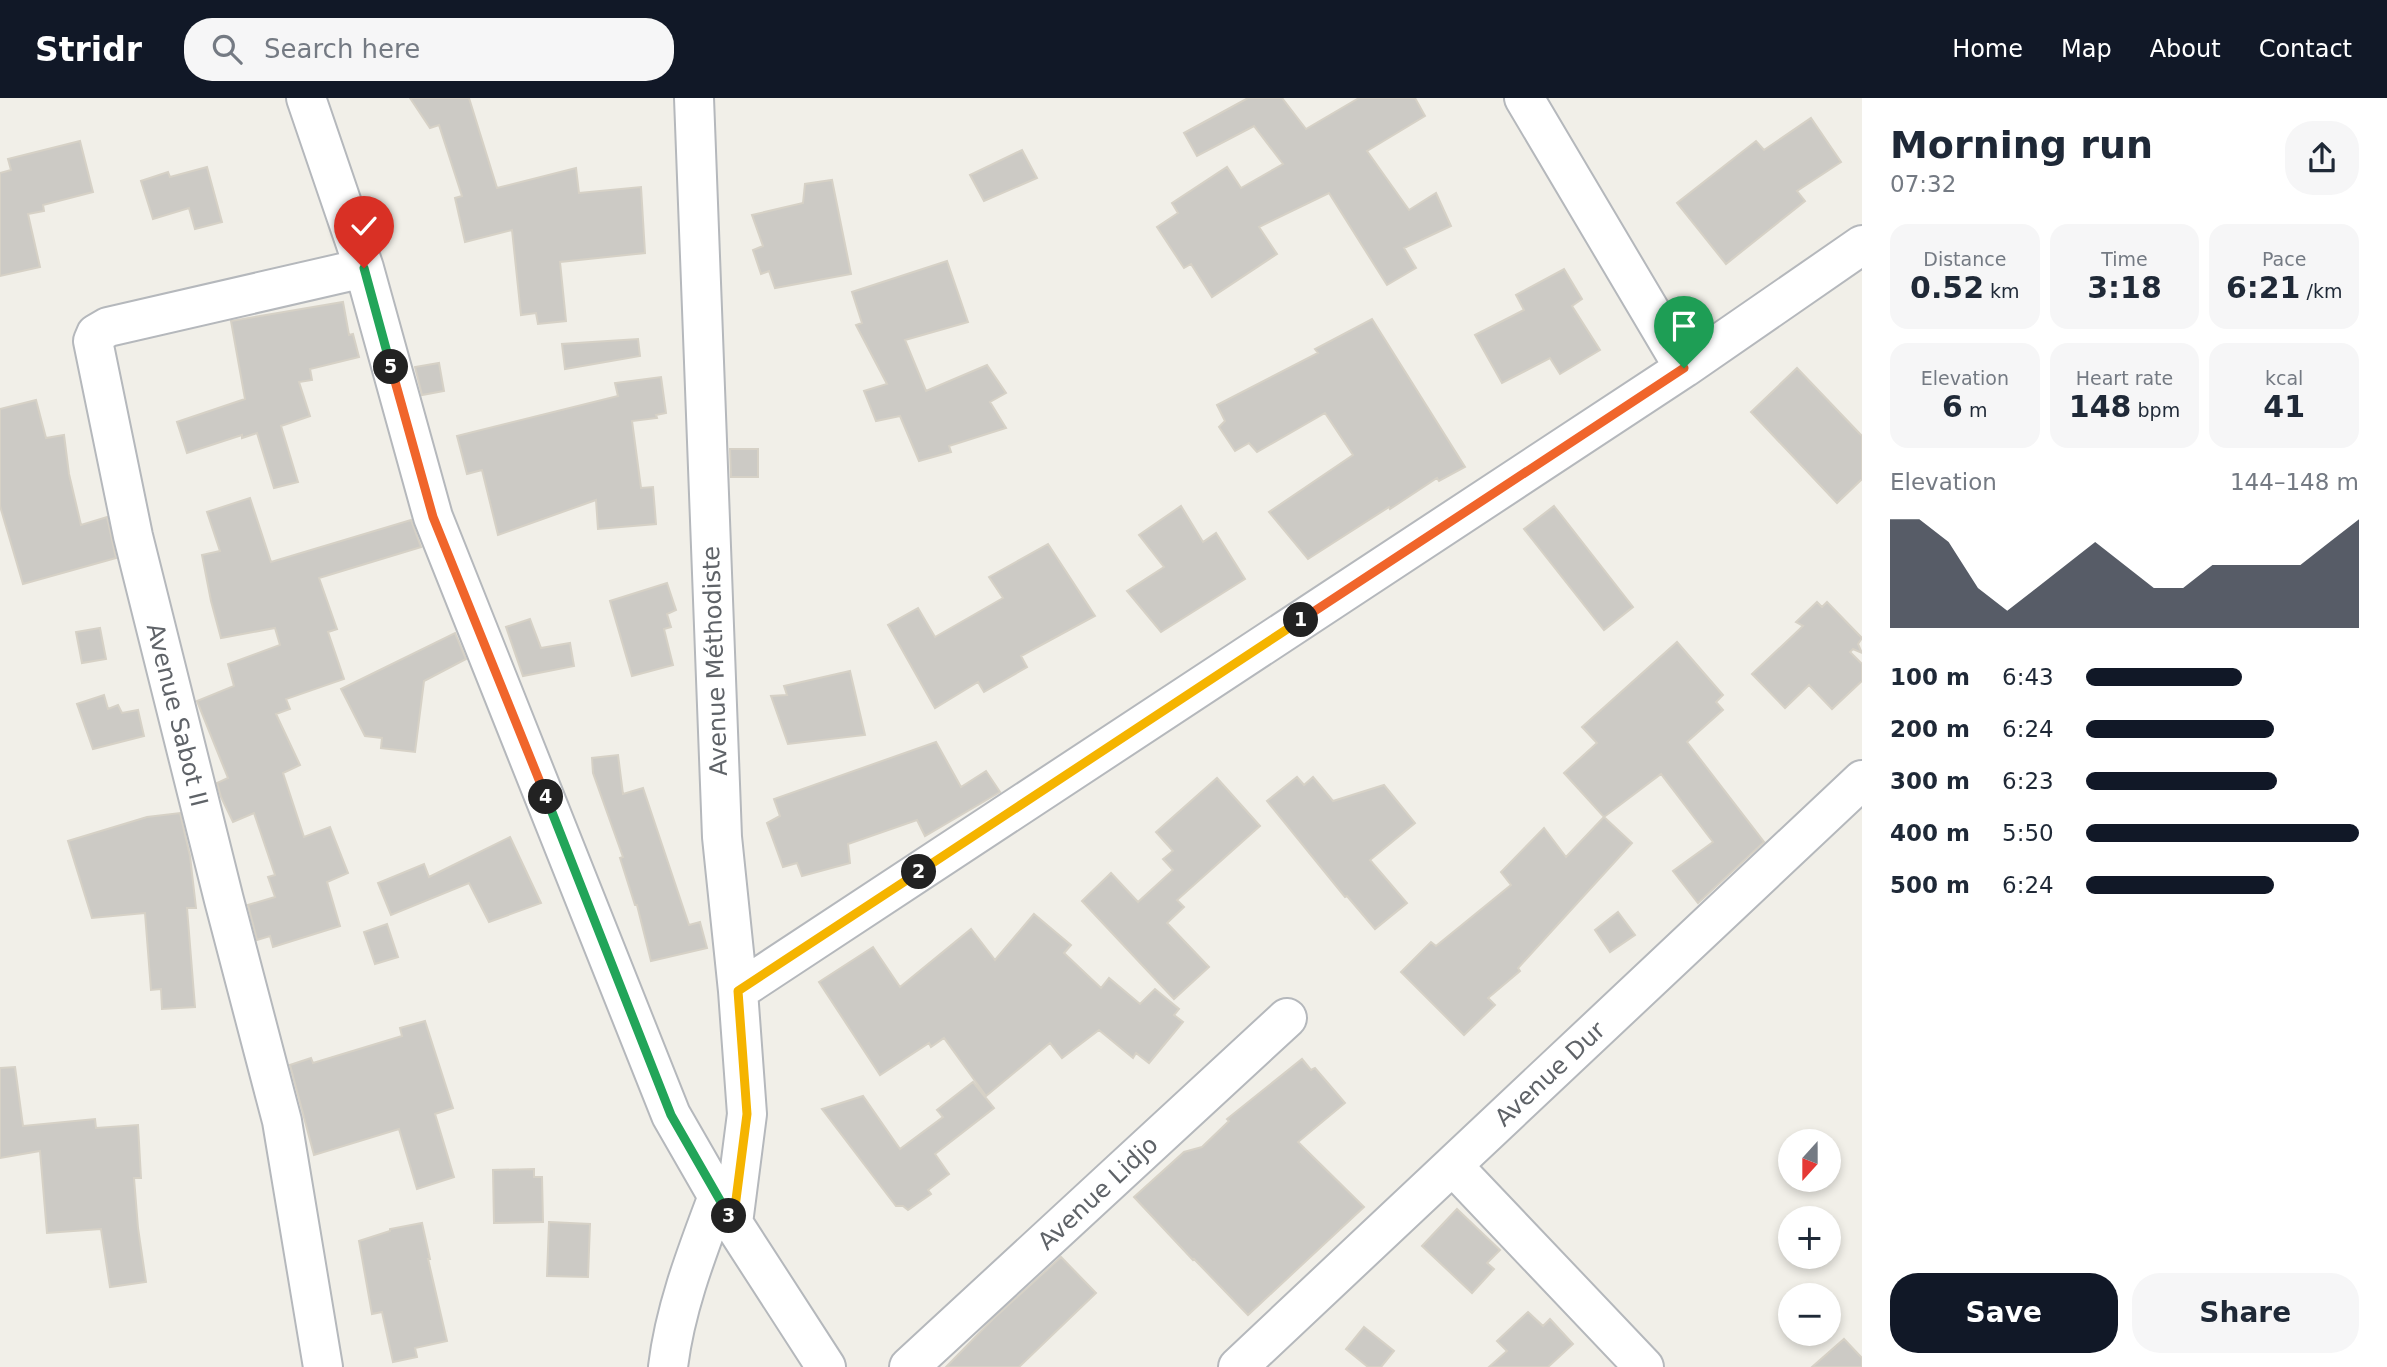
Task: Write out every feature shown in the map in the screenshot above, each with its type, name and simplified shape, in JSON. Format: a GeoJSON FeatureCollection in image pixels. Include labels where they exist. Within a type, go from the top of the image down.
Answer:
{"type":"FeatureCollection","features":[{"type":"Feature","properties":{"kind":"street"},"geometry":{"type":"LineString","coordinates":[[306,98],[364,268],[433,517],[671,1115],[725,1210],[826,1367]]}},
{"type":"Feature","properties":{"kind":"street","name":"Avenue Méthodiste"},"geometry":{"type":"LineString","coordinates":[[668,1367],[681,1300],[725,1210],[747,1114],[722,837],[694,98]]}},
{"type":"Feature","properties":{"kind":"street"},"geometry":{"type":"LineString","coordinates":[[1524,98],[1684,368]]}},
{"type":"Feature","properties":{"kind":"street"},"geometry":{"type":"LineString","coordinates":[[738,991],[1684,368],[1862,246]]}},
{"type":"Feature","properties":{"kind":"street","name":"Avenue Sabot II"},"geometry":{"type":"LineString","coordinates":[[323,1367],[282,1121],[133,536],[93,341],[96,334],[108,327],[364,268]]}},
{"type":"Feature","properties":{"kind":"street","name":"Avenue Dur"},"geometry":{"type":"LineString","coordinates":[[1238,1367],[1862,780]]}},
{"type":"Feature","properties":{"kind":"street","name":"Avenue Lidjo"},"geometry":{"type":"LineString","coordinates":[[909,1367],[1287,1018]]}},
{"type":"Feature","properties":{"kind":"street"},"geometry":{"type":"LineString","coordinates":[[1453,1166],[1644,1367]]}},
{"type":"Feature","properties":{"kind":"building"},"geometry":{"type":"Polygon","coordinates":[[[410,98],[469,98],[497,188],[576,168],[579,193],[641,187],[645,253],[560,262],[566,321],[538,324],[536,313],[521,315],[512,230],[465,242],[455,198],[462,196],[439,125],[430,128],[410,98]]]}},
{"type":"Feature","properties":{"kind":"building"},"geometry":{"type":"Polygon","coordinates":[[[1248,98],[1282,98],[1306,129],[1359,98],[1415,98],[1425,116],[1367,151],[1409,210],[1436,193],[1451,226],[1404,248],[1416,268],[1387,285],[1329,193],[1259,227],[1277,254],[1212,297],[1191,264],[1184,268],[1157,227],[1178,213],[1172,203],[1227,167],[1241,188],[1283,164],[1254,126],[1197,156],[1184,133],[1248,98]]]}},
{"type":"Feature","properties":{"kind":"building"},"geometry":{"type":"Polygon","coordinates":[[[1811,118],[1841,162],[1797,191],[1805,201],[1726,264],[1677,203],[1756,141],[1764,150],[1811,118]]]}},
{"type":"Feature","properties":{"kind":"building"},"geometry":{"type":"Polygon","coordinates":[[[80,141],[93,192],[43,205],[44,211],[28,214],[40,267],[0,276],[0,173],[11,170],[8,159],[80,141]]]}},
{"type":"Feature","properties":{"kind":"building"},"geometry":{"type":"Polygon","coordinates":[[[1022,150],[1037,178],[984,201],[970,175],[1022,150]]]}},
{"type":"Feature","properties":{"kind":"building"},"geometry":{"type":"Polygon","coordinates":[[[207,167],[222,222],[195,229],[189,208],[153,219],[141,181],[168,172],[170,177],[207,167]]]}},
{"type":"Feature","properties":{"kind":"building"},"geometry":{"type":"Polygon","coordinates":[[[832,180],[851,274],[775,288],[769,271],[761,274],[753,250],[763,246],[752,215],[803,203],[805,184],[832,180]]]}},
{"type":"Feature","properties":{"kind":"building"},"geometry":{"type":"Polygon","coordinates":[[[947,261],[968,322],[905,340],[926,391],[987,365],[1006,393],[990,402],[1006,428],[949,446],[951,452],[919,461],[900,416],[876,421],[864,391],[887,384],[856,325],[862,323],[852,292],[947,261]]]}},
{"type":"Feature","properties":{"kind":"building"},"geometry":{"type":"Polygon","coordinates":[[[1564,269],[1582,299],[1572,306],[1600,350],[1560,374],[1550,358],[1502,383],[1475,335],[1524,310],[1516,295],[1564,269]]]}},
{"type":"Feature","properties":{"kind":"building"},"geometry":{"type":"Polygon","coordinates":[[[343,302],[349,335],[353,334],[359,357],[310,369],[312,380],[299,382],[310,416],[281,426],[298,482],[274,488],[257,433],[242,438],[242,435],[187,453],[177,422],[245,399],[231,321],[343,302]]]}},
{"type":"Feature","properties":{"kind":"building"},"geometry":{"type":"Polygon","coordinates":[[[1372,319],[1465,467],[1439,481],[1437,478],[1308,559],[1269,512],[1353,455],[1325,413],[1257,452],[1249,443],[1235,451],[1219,427],[1225,421],[1217,405],[1318,353],[1315,349],[1372,319]]]}},
{"type":"Feature","properties":{"kind":"building"},"geometry":{"type":"Polygon","coordinates":[[[638,339],[640,356],[565,369],[562,344],[638,339]]]}},
{"type":"Feature","properties":{"kind":"building"},"geometry":{"type":"Polygon","coordinates":[[[439,363],[444,391],[422,395],[415,367],[439,363]]]}},
{"type":"Feature","properties":{"kind":"building"},"geometry":{"type":"Polygon","coordinates":[[[1797,368],[1862,436],[1862,479],[1837,503],[1751,412],[1797,368]]]}},
{"type":"Feature","properties":{"kind":"building"},"geometry":{"type":"Polygon","coordinates":[[[661,377],[666,413],[656,415],[657,418],[632,421],[641,488],[653,487],[656,524],[598,529],[596,500],[498,535],[482,470],[467,474],[457,436],[618,396],[615,383],[661,377]]]}},
{"type":"Feature","properties":{"kind":"building"},"geometry":{"type":"Polygon","coordinates":[[[36,400],[46,438],[64,435],[69,474],[81,525],[107,517],[116,558],[23,584],[0,506],[0,409],[36,400]]]}},
{"type":"Feature","properties":{"kind":"building"},"geometry":{"type":"Polygon","coordinates":[[[730,449],[758,449],[758,477],[731,477],[730,449]]]}},
{"type":"Feature","properties":{"kind":"building"},"geometry":{"type":"Polygon","coordinates":[[[250,498],[271,562],[411,520],[421,547],[319,578],[337,629],[328,632],[344,679],[286,699],[290,709],[276,714],[300,765],[283,773],[304,837],[330,827],[348,873],[327,882],[340,926],[273,947],[270,936],[257,940],[248,905],[275,897],[268,877],[275,875],[254,813],[233,822],[221,797],[217,783],[228,778],[197,701],[234,686],[228,664],[280,645],[275,628],[221,638],[211,601],[202,555],[220,551],[207,512],[250,498]]]}},
{"type":"Feature","properties":{"kind":"building"},"geometry":{"type":"Polygon","coordinates":[[[1181,506],[1203,542],[1216,533],[1245,579],[1161,632],[1127,591],[1164,567],[1139,535],[1181,506]]]}},
{"type":"Feature","properties":{"kind":"building"},"geometry":{"type":"Polygon","coordinates":[[[1554,506],[1633,607],[1604,630],[1524,529],[1554,506]]]}},
{"type":"Feature","properties":{"kind":"building"},"geometry":{"type":"Polygon","coordinates":[[[1048,544],[1095,616],[1021,656],[1027,667],[984,692],[978,682],[935,708],[888,625],[918,608],[935,637],[1003,598],[989,577],[1048,544]]]}},
{"type":"Feature","properties":{"kind":"building"},"geometry":{"type":"Polygon","coordinates":[[[667,583],[676,610],[667,614],[671,627],[664,629],[673,665],[632,676],[610,601],[667,583]]]}},
{"type":"Feature","properties":{"kind":"building"},"geometry":{"type":"Polygon","coordinates":[[[1817,602],[1822,607],[1827,602],[1862,638],[1858,644],[1862,653],[1853,649],[1850,652],[1862,664],[1862,681],[1832,709],[1809,685],[1785,708],[1752,674],[1803,626],[1796,622],[1817,602]]]}},
{"type":"Feature","properties":{"kind":"building"},"geometry":{"type":"Polygon","coordinates":[[[530,619],[541,648],[570,643],[574,666],[523,676],[506,627],[530,619]]]}},
{"type":"Feature","properties":{"kind":"building"},"geometry":{"type":"Polygon","coordinates":[[[100,628],[106,659],[82,663],[76,632],[100,628]]]}},
{"type":"Feature","properties":{"kind":"building"},"geometry":{"type":"Polygon","coordinates":[[[455,633],[466,659],[424,681],[415,752],[381,748],[382,738],[365,736],[341,689],[455,633]]]}},
{"type":"Feature","properties":{"kind":"building"},"geometry":{"type":"Polygon","coordinates":[[[1677,642],[1723,695],[1716,702],[1723,710],[1687,742],[1764,842],[1698,903],[1673,871],[1713,842],[1661,774],[1604,817],[1564,773],[1597,743],[1582,727],[1677,642]]]}},
{"type":"Feature","properties":{"kind":"building"},"geometry":{"type":"Polygon","coordinates":[[[850,671],[865,735],[788,744],[771,696],[787,695],[784,686],[850,671]]]}},
{"type":"Feature","properties":{"kind":"building"},"geometry":{"type":"Polygon","coordinates":[[[104,695],[108,709],[118,705],[122,713],[138,710],[144,736],[93,749],[77,704],[104,695]]]}},
{"type":"Feature","properties":{"kind":"building"},"geometry":{"type":"Polygon","coordinates":[[[936,742],[961,787],[986,771],[1000,792],[925,836],[917,820],[848,844],[850,863],[802,876],[797,863],[783,867],[767,823],[780,816],[774,799],[936,742]]]}},
{"type":"Feature","properties":{"kind":"building"},"geometry":{"type":"Polygon","coordinates":[[[618,755],[623,794],[643,788],[689,925],[700,922],[707,948],[651,961],[637,905],[620,858],[623,857],[593,773],[592,758],[618,755]]]}},
{"type":"Feature","properties":{"kind":"building"},"geometry":{"type":"Polygon","coordinates":[[[1297,777],[1304,785],[1313,777],[1333,801],[1384,785],[1415,823],[1370,860],[1407,903],[1375,929],[1347,896],[1345,897],[1267,801],[1297,777]]]}},
{"type":"Feature","properties":{"kind":"building"},"geometry":{"type":"Polygon","coordinates":[[[1217,778],[1260,826],[1177,900],[1184,907],[1167,923],[1209,967],[1174,999],[1082,901],[1111,873],[1138,902],[1173,870],[1163,859],[1173,851],[1156,832],[1217,778]]]}},
{"type":"Feature","properties":{"kind":"building"},"geometry":{"type":"Polygon","coordinates":[[[180,813],[190,856],[196,908],[187,908],[195,1007],[162,1009],[161,989],[151,990],[145,913],[92,918],[68,841],[147,817],[180,813]]]}},
{"type":"Feature","properties":{"kind":"building"},"geometry":{"type":"Polygon","coordinates":[[[1604,817],[1632,843],[1518,968],[1520,971],[1488,998],[1495,1005],[1464,1035],[1401,972],[1431,942],[1436,946],[1511,885],[1501,872],[1544,828],[1566,857],[1604,817]]]}},
{"type":"Feature","properties":{"kind":"building"},"geometry":{"type":"Polygon","coordinates":[[[510,837],[541,903],[489,922],[469,883],[391,915],[378,883],[424,864],[429,877],[510,837]]]}},
{"type":"Feature","properties":{"kind":"building"},"geometry":{"type":"Polygon","coordinates":[[[1618,912],[1635,935],[1610,952],[1595,930],[1618,912]]]}},
{"type":"Feature","properties":{"kind":"building"},"geometry":{"type":"Polygon","coordinates":[[[1034,914],[1071,945],[1064,953],[1101,988],[1109,978],[1140,1004],[1155,989],[1179,1009],[1174,1015],[1183,1022],[1149,1063],[1136,1053],[1133,1058],[1099,1030],[1062,1058],[1050,1043],[986,1096],[944,1038],[931,1047],[929,1043],[880,1075],[819,982],[873,947],[900,987],[971,929],[995,960],[1034,914]]]}},
{"type":"Feature","properties":{"kind":"building"},"geometry":{"type":"Polygon","coordinates":[[[387,924],[398,957],[375,964],[364,932],[387,924]]]}},
{"type":"Feature","properties":{"kind":"building"},"geometry":{"type":"Polygon","coordinates":[[[425,1021],[453,1108],[435,1114],[454,1177],[417,1189],[399,1129],[314,1155],[290,1065],[311,1058],[313,1063],[402,1036],[400,1028],[425,1021]]]}},
{"type":"Feature","properties":{"kind":"building"},"geometry":{"type":"Polygon","coordinates":[[[1302,1059],[1311,1070],[1315,1068],[1345,1103],[1298,1142],[1364,1207],[1248,1315],[1134,1197],[1184,1152],[1202,1147],[1229,1121],[1227,1119],[1302,1059]]]}},
{"type":"Feature","properties":{"kind":"building"},"geometry":{"type":"Polygon","coordinates":[[[15,1067],[23,1126],[95,1119],[96,1128],[138,1125],[141,1178],[134,1178],[146,1282],[110,1287],[101,1229],[47,1233],[40,1151],[0,1158],[0,1068],[15,1067]]]}},
{"type":"Feature","properties":{"kind":"building"},"geometry":{"type":"Polygon","coordinates":[[[973,1082],[994,1108],[935,1154],[949,1174],[928,1190],[931,1194],[908,1210],[903,1206],[896,1206],[822,1109],[863,1096],[900,1149],[943,1117],[937,1110],[973,1082]]]}},
{"type":"Feature","properties":{"kind":"building"},"geometry":{"type":"Polygon","coordinates":[[[534,1169],[534,1177],[542,1177],[543,1222],[494,1223],[493,1170],[534,1169]]]}},
{"type":"Feature","properties":{"kind":"building"},"geometry":{"type":"Polygon","coordinates":[[[1457,1209],[1500,1250],[1487,1263],[1494,1269],[1472,1293],[1422,1246],[1457,1209]]]}},
{"type":"Feature","properties":{"kind":"building"},"geometry":{"type":"Polygon","coordinates":[[[549,1222],[590,1224],[588,1277],[547,1276],[549,1222]]]}},
{"type":"Feature","properties":{"kind":"building"},"geometry":{"type":"Polygon","coordinates":[[[422,1223],[447,1341],[415,1348],[417,1357],[393,1362],[382,1312],[372,1314],[359,1241],[390,1229],[422,1223]]]}},
{"type":"Feature","properties":{"kind":"building"},"geometry":{"type":"Polygon","coordinates":[[[1061,1257],[1096,1293],[1019,1367],[946,1367],[993,1319],[1061,1257]]]}},
{"type":"Feature","properties":{"kind":"building"},"geometry":{"type":"Polygon","coordinates":[[[1528,1312],[1543,1326],[1550,1319],[1573,1344],[1548,1367],[1489,1367],[1507,1351],[1497,1341],[1528,1312]]]}},
{"type":"Feature","properties":{"kind":"building"},"geometry":{"type":"Polygon","coordinates":[[[1364,1327],[1394,1351],[1381,1367],[1368,1367],[1346,1349],[1364,1327]]]}},
{"type":"Feature","properties":{"kind":"building"},"geometry":{"type":"Polygon","coordinates":[[[1844,1339],[1862,1358],[1862,1367],[1812,1367],[1836,1346],[1841,1346],[1844,1339]]]}},
{"type":"Feature","properties":{"kind":"route"},"geometry":{"type":"LineString","coordinates":[[364,268],[433,517],[671,1115],[733,1223],[747,1114],[738,991],[1684,368]]}}]}
